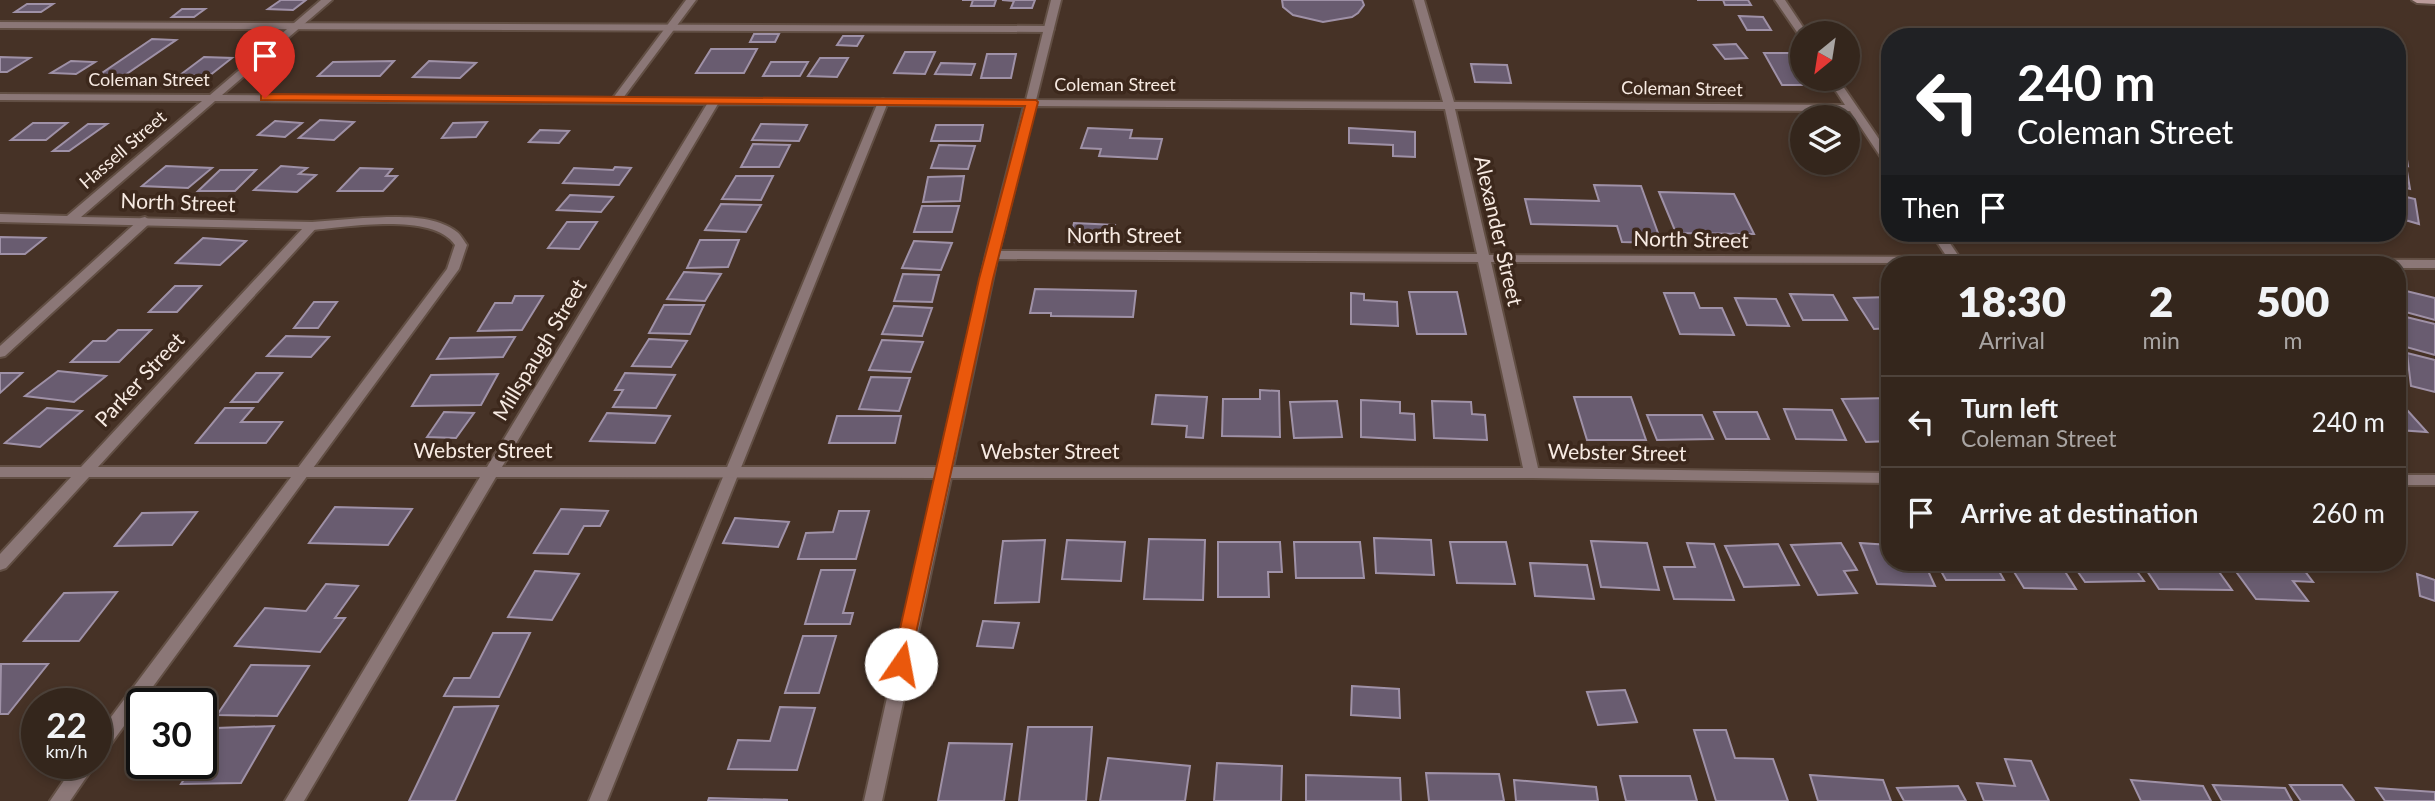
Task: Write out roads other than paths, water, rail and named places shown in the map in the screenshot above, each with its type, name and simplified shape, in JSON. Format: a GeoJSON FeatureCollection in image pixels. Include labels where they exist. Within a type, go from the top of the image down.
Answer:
{"type":"FeatureCollection","features":[{"type":"Feature","properties":{"kind":"main road"},"geometry":{"type":"LineString","coordinates":[[2417,0],[2435,1]]}},
{"type":"Feature","properties":{"kind":"street","name":"Hassell Street"},"geometry":{"type":"LineString","coordinates":[[71,219],[327,0]]}},
{"type":"Feature","properties":{"kind":"street"},"geometry":{"type":"LineString","coordinates":[[617,100],[691,0]]}},
{"type":"Feature","properties":{"kind":"street"},"geometry":{"type":"LineString","coordinates":[[873,801],[942,474],[992,255],[1056,0]]}},
{"type":"Feature","properties":{"kind":"street","name":"Alexander Street"},"geometry":{"type":"LineString","coordinates":[[1419,0],[1449,104],[1532,472]]}},
{"type":"Feature","properties":{"kind":"street"},"geometry":{"type":"LineString","coordinates":[[1780,0],[1794,21]]}},
{"type":"Feature","properties":{"kind":"street"},"geometry":{"type":"LineString","coordinates":[[0,25],[1049,29]]}},
{"type":"Feature","properties":{"kind":"street","name":"Coleman Street"},"geometry":{"type":"LineString","coordinates":[[0,97],[1790,107]]}},
{"type":"Feature","properties":{"kind":"street","name":"Millspaugh Street"},"geometry":{"type":"LineString","coordinates":[[294,801],[714,102]]}},
{"type":"Feature","properties":{"kind":"street"},"geometry":{"type":"LineString","coordinates":[[598,801],[883,102]]}},
{"type":"Feature","properties":{"kind":"street"},"geometry":{"type":"LineString","coordinates":[[1860,120],[1881,150]]}},
{"type":"Feature","properties":{"kind":"street","name":"North Street"},"geometry":{"type":"LineString","coordinates":[[0,218],[312,226],[398,221],[434,225],[451,233],[461,245],[453,269],[305,472]]}},
{"type":"Feature","properties":{"kind":"street"},"geometry":{"type":"LineString","coordinates":[[0,353],[145,221]]}},
{"type":"Feature","properties":{"kind":"street","name":"Parker Street"},"geometry":{"type":"LineString","coordinates":[[0,564],[312,226]]}},
{"type":"Feature","properties":{"kind":"street","name":"North Street"},"geometry":{"type":"LineString","coordinates":[[992,255],[1485,256],[1881,263]]}},
{"type":"Feature","properties":{"kind":"street"},"geometry":{"type":"LineString","coordinates":[[2406,264],[2435,264]]}},
{"type":"Feature","properties":{"kind":"street","name":"Webster Street"},"geometry":{"type":"LineString","coordinates":[[0,472],[1532,472],[1881,478]]}},
{"type":"Feature","properties":{"kind":"street"},"geometry":{"type":"LineString","coordinates":[[112,730],[305,472]]}},
{"type":"Feature","properties":{"kind":"street"},"geometry":{"type":"LineString","coordinates":[[2406,480],[2435,480]]}},
{"type":"Feature","properties":{"kind":"street"},"geometry":{"type":"LineString","coordinates":[[59,801],[76,779]]}}]}
